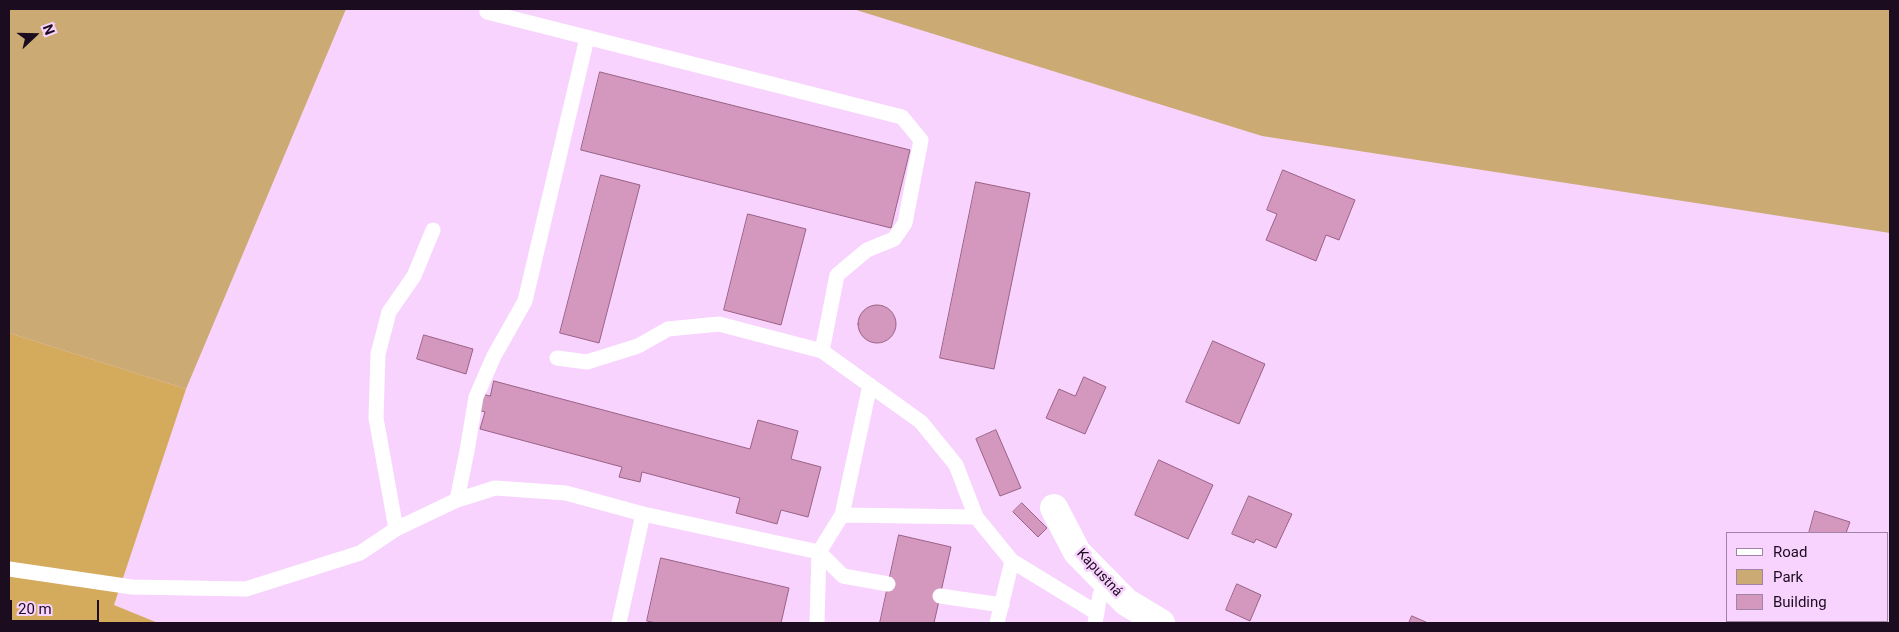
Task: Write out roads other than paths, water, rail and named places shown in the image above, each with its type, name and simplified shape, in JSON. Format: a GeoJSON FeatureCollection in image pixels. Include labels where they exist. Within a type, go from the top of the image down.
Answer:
{"type":"FeatureCollection","features":[{"type":"Feature","properties":{"kind":"street","name":"Kapustná"},"geometry":{"type":"LineString","coordinates":[[1054,508],[1077,552],[1126,602],[1161,623]]}},
{"type":"Feature","properties":{"kind":"lane"},"geometry":{"type":"LineString","coordinates":[[487,12],[902,117],[921,140],[905,223],[894,239],[867,250],[837,275],[822,351]]}},
{"type":"Feature","properties":{"kind":"lane"},"geometry":{"type":"LineString","coordinates":[[457,500],[476,397],[494,356],[524,301],[587,38]]}},
{"type":"Feature","properties":{"kind":"lane"},"geometry":{"type":"LineString","coordinates":[[396,529],[376,418],[378,354],[389,312],[414,276],[433,230]]}},
{"type":"Feature","properties":{"kind":"lane"},"geometry":{"type":"LineString","coordinates":[[556,358],[587,362],[638,346],[668,329],[719,324],[822,351],[921,422],[956,465],[976,517],[1012,561],[1096,618],[1100,595],[1106,582]]}},
{"type":"Feature","properties":{"kind":"lane"},"geometry":{"type":"LineString","coordinates":[[817,623],[818,552],[842,515],[870,385]]}},
{"type":"Feature","properties":{"kind":"lane"},"geometry":{"type":"LineString","coordinates":[[9,569],[132,587],[246,589],[360,553],[396,529],[457,500],[495,488],[566,493],[643,514],[818,552],[843,576],[888,584]]}},
{"type":"Feature","properties":{"kind":"lane"},"geometry":{"type":"LineString","coordinates":[[619,623],[643,514]]}},
{"type":"Feature","properties":{"kind":"lane"},"geometry":{"type":"LineString","coordinates":[[842,515],[976,517]]}},
{"type":"Feature","properties":{"kind":"lane"},"geometry":{"type":"LineString","coordinates":[[997,623],[1012,561]]}},
{"type":"Feature","properties":{"kind":"lane"},"geometry":{"type":"LineString","coordinates":[[940,596],[1002,605]]}}]}
